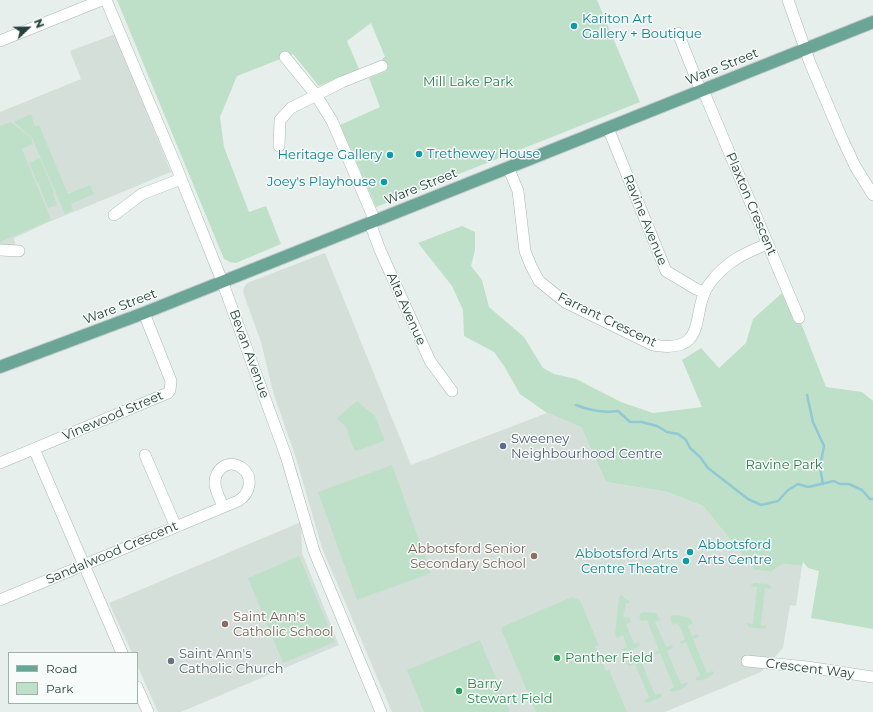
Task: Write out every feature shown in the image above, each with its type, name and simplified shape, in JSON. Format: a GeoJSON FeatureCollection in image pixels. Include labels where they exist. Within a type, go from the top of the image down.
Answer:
{"type":"FeatureCollection","features":[{"type":"Feature","properties":{"kind":"main road","name":"Ware Street"},"geometry":{"type":"LineString","coordinates":[[1,365],[144,312],[873,22]]}},
{"type":"Feature","properties":{"kind":"street"},"geometry":{"type":"LineString","coordinates":[[0,41],[102,0]]}},
{"type":"Feature","properties":{"kind":"street","name":"Bevan Avenue"},"geometry":{"type":"LineString","coordinates":[[106,0],[222,281],[286,456],[314,551],[381,712]]}},
{"type":"Feature","properties":{"kind":"street"},"geometry":{"type":"LineString","coordinates":[[788,0],[805,50],[849,155],[873,195]]}},
{"type":"Feature","properties":{"kind":"street","name":"Plaxton Crescent"},"geometry":{"type":"LineString","coordinates":[[678,33],[799,318]]}},
{"type":"Feature","properties":{"kind":"street","name":"Alta Avenue"},"geometry":{"type":"LineString","coordinates":[[285,57],[316,95],[332,121],[372,222],[380,250],[430,361],[452,390]]}},
{"type":"Feature","properties":{"kind":"street"},"geometry":{"type":"LineString","coordinates":[[279,146],[280,120],[291,108],[342,82],[382,66]]}},
{"type":"Feature","properties":{"kind":"street","name":"Ravine Avenue"},"geometry":{"type":"LineString","coordinates":[[608,128],[666,272],[696,289],[705,292]]}},
{"type":"Feature","properties":{"kind":"street","name":"Farrant Crescent"},"geometry":{"type":"LineString","coordinates":[[508,167],[518,191],[525,251],[531,266],[540,281],[565,302],[653,345],[667,347],[687,341],[693,335],[696,328],[705,292],[709,284],[724,267],[743,255],[768,244]]}},
{"type":"Feature","properties":{"kind":"street"},"geometry":{"type":"LineString","coordinates":[[114,216],[142,194],[181,179]]}},
{"type":"Feature","properties":{"kind":"street"},"geometry":{"type":"LineString","coordinates":[[0,250],[19,251]]}},
{"type":"Feature","properties":{"kind":"street","name":"Vinewood Street"},"geometry":{"type":"LineString","coordinates":[[0,463],[162,397],[168,393],[170,390],[171,381],[144,312]]}},
{"type":"Feature","properties":{"kind":"street"},"geometry":{"type":"LineString","coordinates":[[34,449],[122,652]]}},
{"type":"Feature","properties":{"kind":"street"},"geometry":{"type":"LineString","coordinates":[[145,455],[176,527]]}},
{"type":"Feature","properties":{"kind":"street","name":"Sandalwood Crescent"},"geometry":{"type":"LineString","coordinates":[[0,600],[223,507]]}},
{"type":"Feature","properties":{"kind":"street","name":"Crescent Way"},"geometry":{"type":"LineString","coordinates":[[747,661],[806,667],[873,678]]}},
{"type":"Feature","properties":{"kind":"street"},"geometry":{"type":"LineString","coordinates":[[138,689],[148,712]]}},
{"type":"Feature","properties":{"kind":"shaded area"},"geometry":{"type":"Polygon","coordinates":[[[115,34],[171,172],[14,238],[16,249],[0,248],[0,112],[81,79],[70,51],[115,34]]]}},
{"type":"Feature","properties":{"kind":"shaded area","name":"Abbotsford Senior Secondary School"},"geometry":{"type":"Polygon","coordinates":[[[325,253],[411,465],[547,413],[581,427],[606,482],[667,492],[703,506],[755,570],[771,572],[783,564],[802,566],[796,606],[790,605],[783,648],[761,672],[665,712],[392,712],[322,548],[296,458],[273,392],[261,342],[243,292],[247,283],[325,253]]]}},
{"type":"Feature","properties":{"kind":"shaded area","name":"Saint Ann's Catholic School"},"geometry":{"type":"Polygon","coordinates":[[[301,522],[302,553],[339,645],[181,712],[158,712],[138,667],[138,652],[132,652],[109,603],[301,522]]]}},
{"type":"Feature","properties":{"kind":"green space","name":"Mill Lake Park"},"geometry":{"type":"Polygon","coordinates":[[[117,0],[597,0],[640,102],[376,207],[340,125],[380,107],[369,78],[386,71],[382,59],[385,57],[371,23],[347,41],[359,69],[319,86],[293,54],[237,76],[220,117],[224,147],[249,212],[266,206],[281,244],[236,263],[230,262],[224,259],[117,0]]]}},
{"type":"Feature","properties":{"kind":"green space"},"geometry":{"type":"Polygon","coordinates":[[[31,114],[35,126],[39,125],[68,194],[90,185],[94,194],[71,204],[73,210],[65,214],[32,138],[14,122],[31,114]]]}},
{"type":"Feature","properties":{"kind":"green space"},"geometry":{"type":"Polygon","coordinates":[[[11,122],[31,138],[33,144],[22,149],[51,220],[0,242],[0,126],[11,122]]]}},
{"type":"Feature","properties":{"kind":"green space"},"geometry":{"type":"Polygon","coordinates":[[[40,158],[54,192],[53,194],[57,205],[48,208],[29,163],[40,158]]]}},
{"type":"Feature","properties":{"kind":"green space","name":"Ravine Park"},"geometry":{"type":"Polygon","coordinates":[[[462,226],[475,232],[475,250],[471,266],[482,280],[489,307],[524,337],[543,368],[554,374],[576,379],[621,402],[653,413],[702,407],[682,360],[701,348],[719,368],[746,343],[753,319],[782,293],[794,320],[799,318],[826,387],[862,392],[873,401],[873,629],[811,618],[819,571],[808,568],[803,562],[802,566],[783,564],[771,572],[755,570],[703,506],[667,492],[606,482],[581,427],[547,413],[520,394],[494,352],[464,336],[463,310],[452,286],[418,243],[462,226]]]}},
{"type":"Feature","properties":{"kind":"green space"},"geometry":{"type":"Polygon","coordinates":[[[357,401],[375,416],[384,441],[356,451],[354,450],[346,427],[337,418],[357,401]]]}},
{"type":"Feature","properties":{"kind":"green space"},"geometry":{"type":"Polygon","coordinates":[[[392,465],[431,573],[357,600],[318,492],[392,465]]]}},
{"type":"Feature","properties":{"kind":"green space"},"geometry":{"type":"Polygon","coordinates":[[[299,556],[335,642],[283,663],[248,578],[299,556]]]}},
{"type":"Feature","properties":{"kind":"green space"},"geometry":{"type":"Polygon","coordinates":[[[754,583],[768,584],[771,587],[771,589],[765,588],[761,625],[767,626],[764,629],[749,627],[746,623],[753,624],[757,587],[750,586],[754,583]]]}},
{"type":"Feature","properties":{"kind":"green space"},"geometry":{"type":"Polygon","coordinates":[[[621,595],[630,603],[626,603],[623,617],[630,618],[631,622],[626,624],[634,644],[638,642],[640,644],[638,647],[626,652],[622,650],[627,647],[623,635],[617,638],[615,633],[619,598],[621,595]]]}},
{"type":"Feature","properties":{"kind":"green space","name":"Panther Field"},"geometry":{"type":"Polygon","coordinates":[[[572,597],[580,600],[599,646],[595,647],[606,671],[609,670],[627,712],[536,712],[501,629],[502,627],[572,597]]]}},
{"type":"Feature","properties":{"kind":"green space"},"geometry":{"type":"Polygon","coordinates":[[[644,612],[656,613],[660,620],[655,622],[666,647],[672,645],[673,648],[667,651],[681,684],[687,682],[688,684],[680,690],[670,691],[670,689],[674,687],[660,653],[655,655],[654,652],[659,650],[647,620],[641,621],[639,616],[644,612]]]}},
{"type":"Feature","properties":{"kind":"green space"},"geometry":{"type":"Polygon","coordinates":[[[674,615],[687,617],[693,623],[688,626],[692,636],[698,634],[699,637],[693,639],[707,673],[713,671],[714,673],[708,678],[696,680],[696,678],[700,675],[686,642],[681,644],[680,642],[685,639],[678,623],[672,625],[670,617],[674,615]]]}},
{"type":"Feature","properties":{"kind":"green space","name":"Barry Stewart Field"},"geometry":{"type":"Polygon","coordinates":[[[480,640],[510,712],[424,712],[407,670],[480,640]]]}},
{"type":"Feature","properties":{"kind":"green space"},"geometry":{"type":"Polygon","coordinates":[[[642,654],[647,658],[641,661],[655,695],[661,693],[662,695],[660,698],[647,703],[644,701],[649,697],[635,664],[629,666],[627,664],[629,660],[642,654]]]}},
{"type":"Feature","properties":{"kind":"waterway"},"geometry":{"type":"LineString","coordinates":[[807,395],[813,422],[824,446],[820,467],[823,484]]}},
{"type":"Feature","properties":{"kind":"waterway"},"geometry":{"type":"LineString","coordinates":[[576,405],[597,411],[618,411],[630,422],[642,422],[657,426],[667,432],[678,434],[686,440],[690,448],[700,457],[708,468],[748,499],[761,505],[778,501],[788,490],[798,484],[808,487],[834,481],[840,484],[849,484],[862,490],[870,499],[873,499]]}},
{"type":"Feature","properties":{"kind":"place","name":"Kariton Art Gallery + Boutique"},"geometry":{"type":"Point","coordinates":[574,26]}},
{"type":"Feature","properties":{"kind":"place","name":"Trethewey House"},"geometry":{"type":"Point","coordinates":[419,154]}},
{"type":"Feature","properties":{"kind":"place","name":"Heritage Gallery"},"geometry":{"type":"Point","coordinates":[390,155]}},
{"type":"Feature","properties":{"kind":"place","name":"Joey's Playhouse"},"geometry":{"type":"Point","coordinates":[384,182]}},
{"type":"Feature","properties":{"kind":"place","name":"Sweeney Neighbourhood Centre"},"geometry":{"type":"Point","coordinates":[503,446]}},
{"type":"Feature","properties":{"kind":"place","name":"Abbotsford Arts Centre"},"geometry":{"type":"Point","coordinates":[690,552]}},
{"type":"Feature","properties":{"kind":"place","name":"Abbotsford Senior Secondary School"},"geometry":{"type":"Point","coordinates":[534,556]}},
{"type":"Feature","properties":{"kind":"place","name":"Abbotsford Arts Centre Theatre"},"geometry":{"type":"Point","coordinates":[686,561]}},
{"type":"Feature","properties":{"kind":"place","name":"Saint Ann's Catholic School"},"geometry":{"type":"Point","coordinates":[225,624]}},
{"type":"Feature","properties":{"kind":"place","name":"Panther Field"},"geometry":{"type":"Point","coordinates":[557,658]}},
{"type":"Feature","properties":{"kind":"place","name":"Saint Ann's Catholic Church"},"geometry":{"type":"Point","coordinates":[171,661]}},
{"type":"Feature","properties":{"kind":"place","name":"Barry Stewart Field"},"geometry":{"type":"Point","coordinates":[459,691]}}]}
